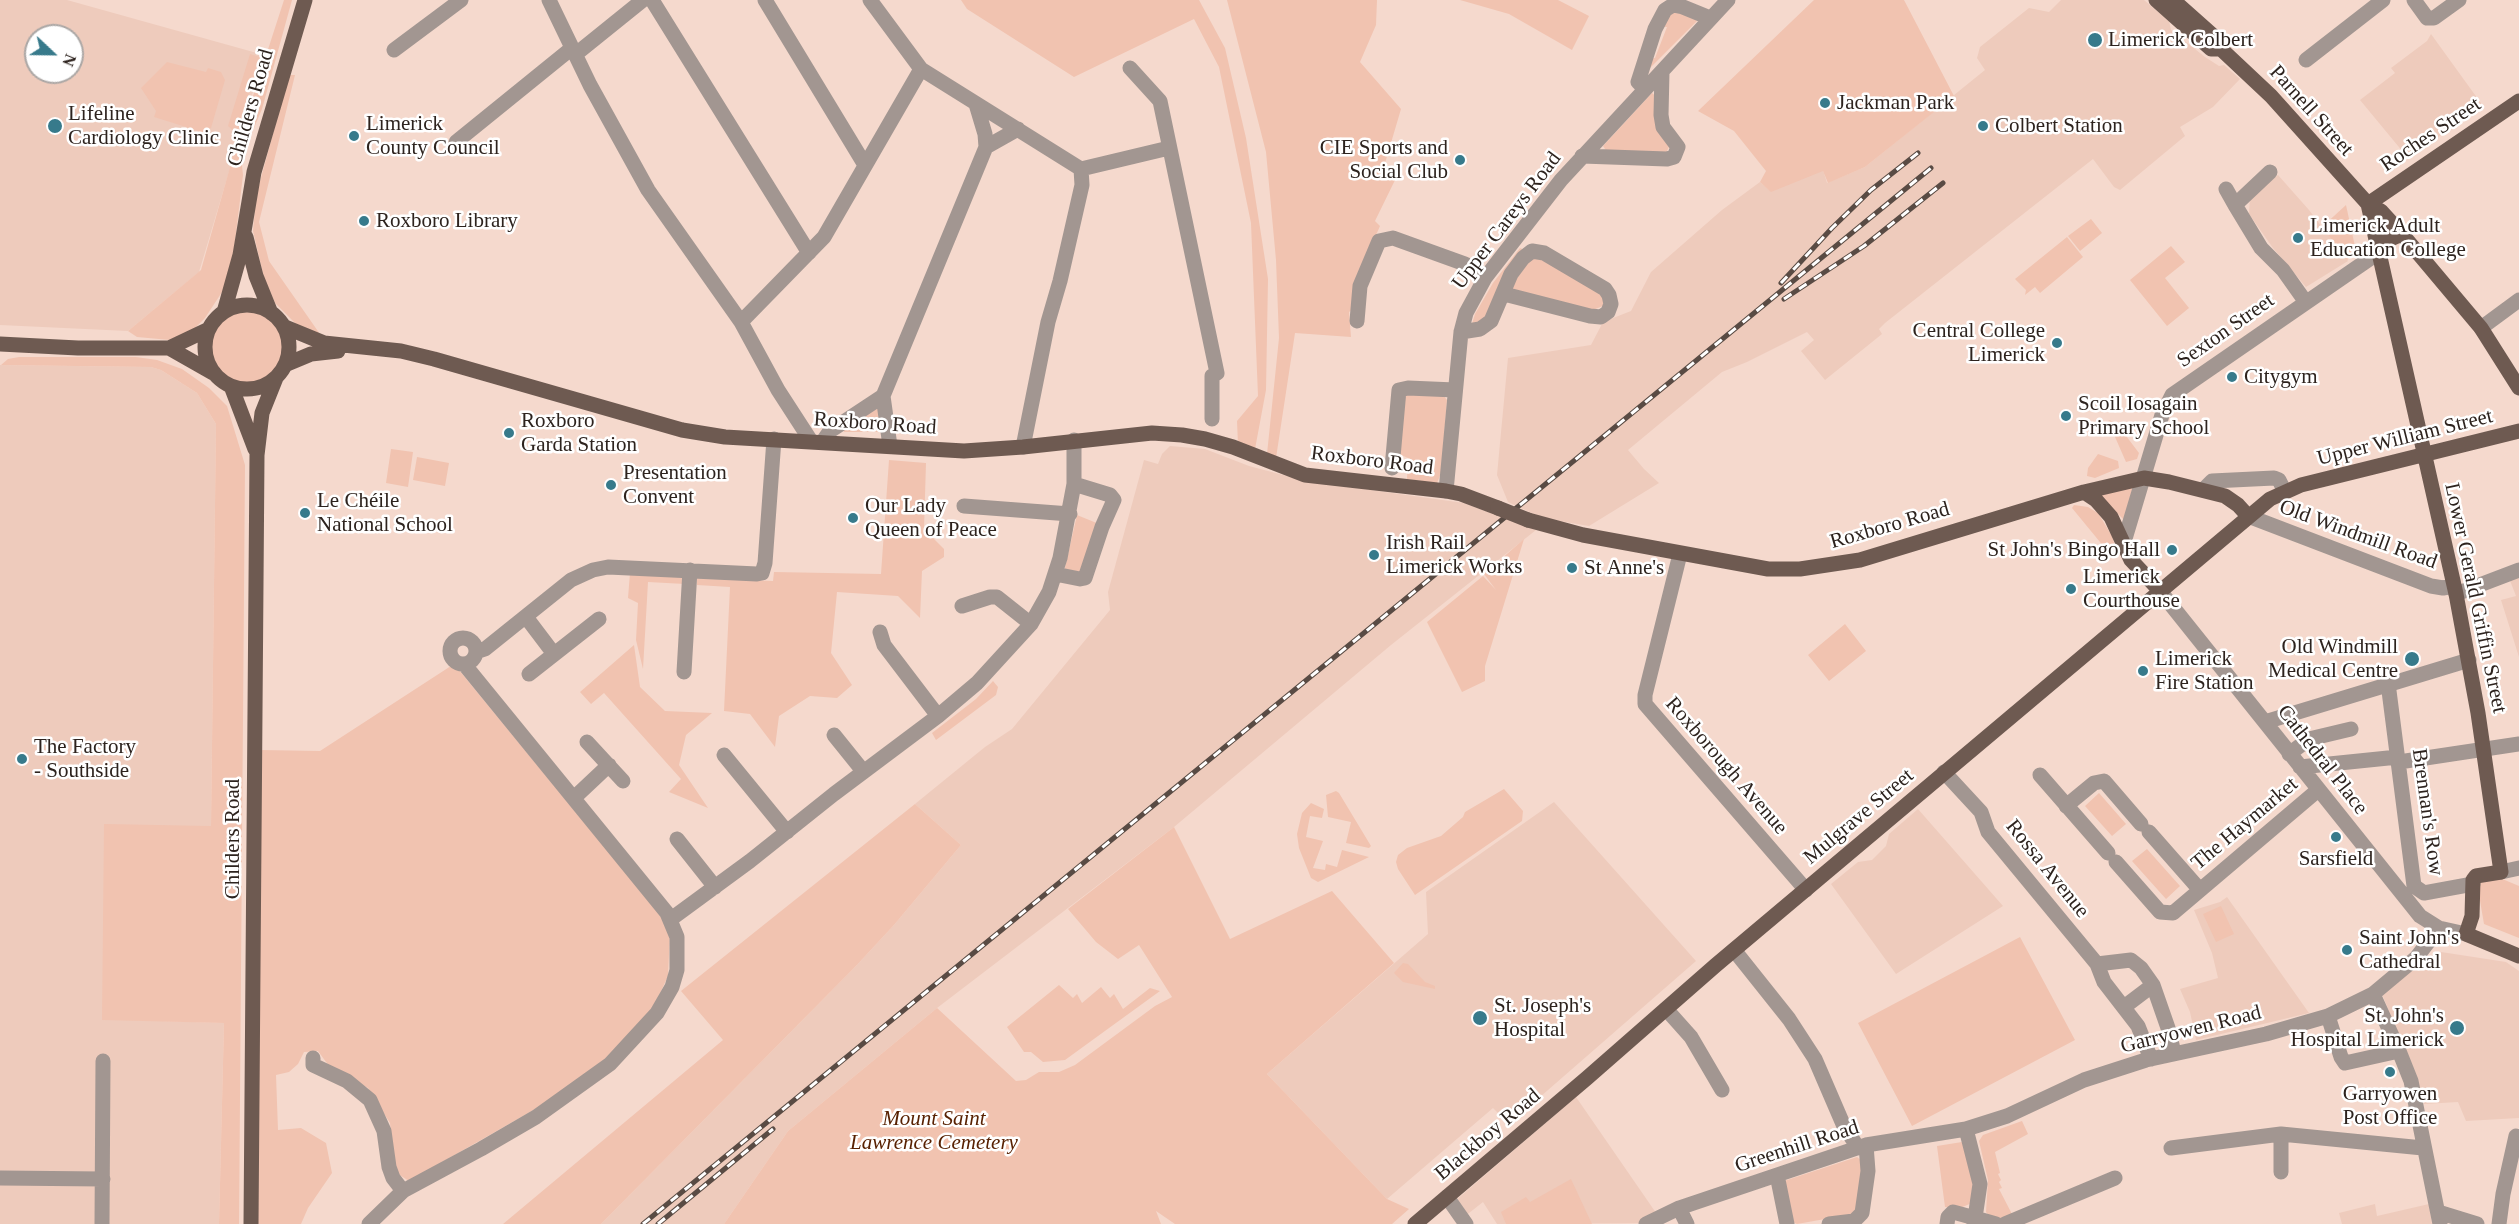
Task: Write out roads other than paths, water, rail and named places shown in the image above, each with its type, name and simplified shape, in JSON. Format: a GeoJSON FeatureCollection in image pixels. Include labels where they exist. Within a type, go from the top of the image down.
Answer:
{"type":"FeatureCollection","features":[{"type":"Feature","properties":{"kind":"main road","name":"Childers Road"},"geometry":{"type":"LineString","coordinates":[[224,312],[245,228],[259,151],[305,0]]}},
{"type":"Feature","properties":{"kind":"main road","name":"Parnell Street"},"geometry":{"type":"LineString","coordinates":[[2156,0],[2211,49],[2221,49]]}},
{"type":"Feature","properties":{"kind":"main road","name":"Parnell Street"},"geometry":{"type":"LineString","coordinates":[[2173,0],[2217,39],[2221,49],[2271,96],[2367,204],[2381,211],[2402,234],[2481,328],[2519,388]]}},
{"type":"Feature","properties":{"kind":"main road","name":"Roches Street"},"geometry":{"type":"LineString","coordinates":[[2367,204],[2519,101]]}},
{"type":"Feature","properties":{"kind":"main road","name":"Lower Gerald Griffin Street"},"geometry":{"type":"LineString","coordinates":[[2367,204],[2455,590],[2484,750],[2501,872]]}},
{"type":"Feature","properties":{"kind":"main road","name":"Childers Road"},"geometry":{"type":"LineString","coordinates":[[245,228],[256,276],[272,313]]}},
{"type":"Feature","properties":{"kind":"main road"},"geometry":{"type":"LineString","coordinates":[[2378,253],[2384,242],[2402,234]]}},
{"type":"Feature","properties":{"kind":"main road"},"geometry":{"type":"LineString","coordinates":[[0,344],[78,348],[169,348],[208,329],[224,312],[248,305],[262,307],[272,313],[285,327],[290,345],[286,364],[276,378],[257,388],[250,389],[231,386],[169,348]]}},
{"type":"Feature","properties":{"kind":"main road","name":"Roxboro Road"},"geometry":{"type":"LineString","coordinates":[[285,327],[324,343],[401,351],[454,364],[682,430],[725,437],[963,451],[1152,433],[1182,435],[1205,439],[1305,475],[1461,494],[1541,525],[1680,554],[1768,569],[1826,566],[1860,560],[2084,492],[2144,478],[2225,496],[2248,516]]}},
{"type":"Feature","properties":{"kind":"main road"},"geometry":{"type":"LineString","coordinates":[[208,329],[205,353],[215,375]]}},
{"type":"Feature","properties":{"kind":"main road","name":"Roxboro Road"},"geometry":{"type":"LineString","coordinates":[[286,364],[320,352],[370,349]]}},
{"type":"Feature","properties":{"kind":"main road","name":"Childers Road"},"geometry":{"type":"LineString","coordinates":[[250,1224],[257,455],[262,413],[276,378]]}},
{"type":"Feature","properties":{"kind":"main road","name":"Childers Road"},"geometry":{"type":"LineString","coordinates":[[231,386],[257,455]]}},
{"type":"Feature","properties":{"kind":"main road","name":"Upper William Street"},"geometry":{"type":"LineString","coordinates":[[2248,516],[2284,490],[2519,431]]}},
{"type":"Feature","properties":{"kind":"main road"},"geometry":{"type":"LineString","coordinates":[[2084,492],[2096,500],[2110,517],[2131,560],[2160,591]]}},
{"type":"Feature","properties":{"kind":"main road","name":"Mulgrave Street"},"geometry":{"type":"LineString","coordinates":[[1587,1078],[1734,950],[2248,516]]}},
{"type":"Feature","properties":{"kind":"main road"},"geometry":{"type":"LineString","coordinates":[[2501,872],[2476,876],[2473,879],[2472,916],[2466,934],[2519,956]]}},
{"type":"Feature","properties":{"kind":"main road","name":"Blackboy Road"},"geometry":{"type":"LineString","coordinates":[[1415,1224],[1587,1078]]}},
{"type":"Feature","properties":{"kind":"street"},"geometry":{"type":"LineString","coordinates":[[394,50],[461,0]]}},
{"type":"Feature","properties":{"kind":"street"},"geometry":{"type":"LineString","coordinates":[[549,0],[590,84],[648,190],[741,322],[778,390],[817,441],[883,396]]}},
{"type":"Feature","properties":{"kind":"street"},"geometry":{"type":"LineString","coordinates":[[456,142],[643,0]]}},
{"type":"Feature","properties":{"kind":"street"},"geometry":{"type":"LineString","coordinates":[[652,0],[809,252]]}},
{"type":"Feature","properties":{"kind":"street"},"geometry":{"type":"LineString","coordinates":[[765,0],[865,165]]}},
{"type":"Feature","properties":{"kind":"street"},"geometry":{"type":"LineString","coordinates":[[870,0],[921,69],[1081,169],[1168,148]]}},
{"type":"Feature","properties":{"kind":"street","name":"Upper Careys Road"},"geometry":{"type":"LineString","coordinates":[[1446,491],[1461,332],[1466,313],[1485,278],[1561,180],[1728,0]]}},
{"type":"Feature","properties":{"kind":"street"},"geometry":{"type":"LineString","coordinates":[[2306,60],[2384,0]]}},
{"type":"Feature","properties":{"kind":"street"},"geometry":{"type":"LineString","coordinates":[[2414,0],[2427,18],[2434,18],[2459,0]]}},
{"type":"Feature","properties":{"kind":"street"},"geometry":{"type":"LineString","coordinates":[[1645,89],[1638,82],[1655,29],[1665,10],[1674,6],[1683,7],[1710,18]]}},
{"type":"Feature","properties":{"kind":"street"},"geometry":{"type":"LineString","coordinates":[[741,322],[824,237],[921,69]]}},
{"type":"Feature","properties":{"kind":"street"},"geometry":{"type":"LineString","coordinates":[[1130,69],[1160,102],[1217,373],[1212,376],[1212,419]]}},
{"type":"Feature","properties":{"kind":"street"},"geometry":{"type":"LineString","coordinates":[[1582,156],[1667,159],[1674,157],[1678,147],[1663,127],[1661,115],[1662,72]]}},
{"type":"Feature","properties":{"kind":"street"},"geometry":{"type":"LineString","coordinates":[[890,446],[883,396],[986,147],[985,134],[976,104]]}},
{"type":"Feature","properties":{"kind":"street"},"geometry":{"type":"LineString","coordinates":[[986,147],[1018,129]]}},
{"type":"Feature","properties":{"kind":"street"},"geometry":{"type":"LineString","coordinates":[[1023,447],[1048,322],[1082,186],[1081,169]]}},
{"type":"Feature","properties":{"kind":"street"},"geometry":{"type":"LineString","coordinates":[[2235,205],[2270,172]]}},
{"type":"Feature","properties":{"kind":"street"},"geometry":{"type":"LineString","coordinates":[[2226,189],[2261,248],[2283,270],[2305,301]]}},
{"type":"Feature","properties":{"kind":"street"},"geometry":{"type":"LineString","coordinates":[[1357,321],[1360,286],[1379,241],[1393,238],[1465,264],[1485,278]]}},
{"type":"Feature","properties":{"kind":"street"},"geometry":{"type":"LineString","coordinates":[[1461,332],[1480,329],[1491,321],[1511,274],[1523,258],[1532,252],[1544,253],[1605,289],[1611,304],[1608,312],[1601,317],[1590,316],[1504,294]]}},
{"type":"Feature","properties":{"kind":"street","name":"Sexton Street"},"geometry":{"type":"LineString","coordinates":[[2124,542],[2162,415],[2172,395],[2305,301],[2378,253]]}},
{"type":"Feature","properties":{"kind":"street"},"geometry":{"type":"LineString","coordinates":[[2481,328],[2519,300]]}},
{"type":"Feature","properties":{"kind":"street"},"geometry":{"type":"LineString","coordinates":[[1392,468],[1399,390],[1408,388],[1455,390]]}},
{"type":"Feature","properties":{"kind":"street"},"geometry":{"type":"LineString","coordinates":[[476,652],[485,649],[571,580],[592,570],[608,567],[762,573],[765,568],[774,439]]}},
{"type":"Feature","properties":{"kind":"street"},"geometry":{"type":"LineString","coordinates":[[671,919],[715,888],[863,771],[938,716],[977,683],[1031,624],[1044,602],[1055,574],[1070,514],[1074,484],[1074,440]]}},
{"type":"Feature","properties":{"kind":"street"},"geometry":{"type":"LineString","coordinates":[[2203,490],[2212,481],[2274,478],[2279,480],[2284,490]]}},
{"type":"Feature","properties":{"kind":"street"},"geometry":{"type":"LineString","coordinates":[[1055,574],[1085,578],[1102,527],[1114,500],[1110,495],[1074,484]]}},
{"type":"Feature","properties":{"kind":"street"},"geometry":{"type":"LineString","coordinates":[[964,506],[1070,514]]}},
{"type":"Feature","properties":{"kind":"street","name":"Old Windmill Road"},"geometry":{"type":"LineString","coordinates":[[2248,516],[2431,586],[2455,590]]}},
{"type":"Feature","properties":{"kind":"street","name":"Roxborough Avenue"},"geometry":{"type":"LineString","coordinates":[[1680,554],[1645,695],[1645,704],[1806,890]]}},
{"type":"Feature","properties":{"kind":"street"},"geometry":{"type":"LineString","coordinates":[[684,672],[690,570]]}},
{"type":"Feature","properties":{"kind":"street"},"geometry":{"type":"LineString","coordinates":[[2455,590],[2519,570]]}},
{"type":"Feature","properties":{"kind":"street","name":"Cathedral Place"},"geometry":{"type":"LineString","coordinates":[[2160,591],[2420,916],[2439,928],[2466,934]]}},
{"type":"Feature","properties":{"kind":"street"},"geometry":{"type":"LineString","coordinates":[[962,606],[997,597],[1031,624]]}},
{"type":"Feature","properties":{"kind":"street"},"geometry":{"type":"LineString","coordinates":[[526,617],[554,654]]}},
{"type":"Feature","properties":{"kind":"street"},"geometry":{"type":"LineString","coordinates":[[529,674],[599,619]]}},
{"type":"Feature","properties":{"kind":"street"},"geometry":{"type":"LineString","coordinates":[[880,632],[884,645],[938,716]]}},
{"type":"Feature","properties":{"kind":"street"},"geometry":{"type":"LineString","coordinates":[[369,1224],[403,1191],[536,1117],[592,1078],[621,1054],[652,1018],[672,987],[678,957],[677,937],[671,919],[575,797],[464,664],[452,657],[450,650],[453,642],[460,638],[468,639],[474,644],[476,652],[472,660],[464,664]]}},
{"type":"Feature","properties":{"kind":"street"},"geometry":{"type":"LineString","coordinates":[[2265,722],[2469,660]]}},
{"type":"Feature","properties":{"kind":"street","name":"Brennan's Row"},"geometry":{"type":"LineString","coordinates":[[2388,683],[2415,886],[2424,893],[2473,884]]}},
{"type":"Feature","properties":{"kind":"street"},"geometry":{"type":"LineString","coordinates":[[2289,754],[2309,739],[2351,729]]}},
{"type":"Feature","properties":{"kind":"street"},"geometry":{"type":"LineString","coordinates":[[834,735],[863,771]]}},
{"type":"Feature","properties":{"kind":"street"},"geometry":{"type":"LineString","coordinates":[[588,742],[623,781]]}},
{"type":"Feature","properties":{"kind":"street"},"geometry":{"type":"LineString","coordinates":[[2300,767],[2398,760],[2519,744]]}},
{"type":"Feature","properties":{"kind":"street"},"geometry":{"type":"LineString","coordinates":[[724,755],[787,832]]}},
{"type":"Feature","properties":{"kind":"street"},"geometry":{"type":"LineString","coordinates":[[575,797],[609,765]]}},
{"type":"Feature","properties":{"kind":"street","name":"Rossa Avenue"},"geometry":{"type":"LineString","coordinates":[[1944,772],[1981,812],[1988,832],[2097,964],[2104,982],[2138,1026],[2151,1059]]}},
{"type":"Feature","properties":{"kind":"street","name":"The Haymarket"},"geometry":{"type":"LineString","coordinates":[[2040,775],[2160,912],[2173,914],[2318,790]]}},
{"type":"Feature","properties":{"kind":"street","name":"The Haymarket"},"geometry":{"type":"LineString","coordinates":[[2066,806],[2094,783],[2104,781],[2200,890]]}},
{"type":"Feature","properties":{"kind":"street"},"geometry":{"type":"LineString","coordinates":[[676,839],[715,888]]}},
{"type":"Feature","properties":{"kind":"street"},"geometry":{"type":"LineString","coordinates":[[2501,872],[2519,868]]}},
{"type":"Feature","properties":{"kind":"street","name":"Garryowen Road"},"geometry":{"type":"LineString","coordinates":[[1966,1129],[2007,1116],[2084,1080],[2151,1059],[2266,1034],[2328,1016],[2373,993],[2416,958],[2439,928]]}},
{"type":"Feature","properties":{"kind":"street"},"geometry":{"type":"LineString","coordinates":[[1734,950],[1789,1019],[1815,1059],[1843,1124],[1862,1147],[1868,1171],[1862,1213],[1854,1221],[1829,1224]]}},
{"type":"Feature","properties":{"kind":"street"},"geometry":{"type":"LineString","coordinates":[[2097,964],[2131,960],[2141,968],[2153,985],[2174,1053]]}},
{"type":"Feature","properties":{"kind":"street"},"geometry":{"type":"LineString","coordinates":[[2124,1007],[2153,985]]}},
{"type":"Feature","properties":{"kind":"street"},"geometry":{"type":"LineString","coordinates":[[2373,993],[2411,1081],[2439,1218],[2477,1224]]}},
{"type":"Feature","properties":{"kind":"street"},"geometry":{"type":"LineString","coordinates":[[1666,1009],[1691,1037],[1722,1090]]}},
{"type":"Feature","properties":{"kind":"street"},"geometry":{"type":"LineString","coordinates":[[2328,1016],[2345,1063],[2399,1051]]}},
{"type":"Feature","properties":{"kind":"street"},"geometry":{"type":"LineString","coordinates":[[313,1058],[313,1065],[347,1081],[370,1100],[384,1131],[389,1167],[393,1178],[403,1191]]}},
{"type":"Feature","properties":{"kind":"street"},"geometry":{"type":"LineString","coordinates":[[102,1224],[103,1061]]}},
{"type":"Feature","properties":{"kind":"street"},"geometry":{"type":"LineString","coordinates":[[1966,1129],[1980,1184],[1975,1221]]}},
{"type":"Feature","properties":{"kind":"street","name":"Greenhill Road"},"geometry":{"type":"LineString","coordinates":[[1646,1224],[1679,1208],[1862,1147],[1966,1129]]}},
{"type":"Feature","properties":{"kind":"street"},"geometry":{"type":"LineString","coordinates":[[2171,1148],[2280,1134],[2423,1148]]}},
{"type":"Feature","properties":{"kind":"street"},"geometry":{"type":"LineString","coordinates":[[2280,1134],[2281,1172]]}},
{"type":"Feature","properties":{"kind":"street"},"geometry":{"type":"LineString","coordinates":[[2499,1224],[2516,1136]]}},
{"type":"Feature","properties":{"kind":"street"},"geometry":{"type":"LineString","coordinates":[[1777,1175],[1787,1224]]}},
{"type":"Feature","properties":{"kind":"street"},"geometry":{"type":"LineString","coordinates":[[0,1178],[103,1179]]}},
{"type":"Feature","properties":{"kind":"street"},"geometry":{"type":"LineString","coordinates":[[2005,1224],[2115,1178]]}},
{"type":"Feature","properties":{"kind":"street"},"geometry":{"type":"LineString","coordinates":[[1447,1197],[1466,1224]]}},
{"type":"Feature","properties":{"kind":"street"},"geometry":{"type":"LineString","coordinates":[[1679,1208],[1687,1224]]}},
{"type":"Feature","properties":{"kind":"street"},"geometry":{"type":"LineString","coordinates":[[1947,1224],[1947,1217],[1953,1212],[1975,1221],[1996,1224]]}},
{"type":"Feature","properties":{"kind":"railway"},"geometry":{"type":"LineString","coordinates":[[1781,283],[1871,190],[1918,153]]}},
{"type":"Feature","properties":{"kind":"railway"},"geometry":{"type":"LineString","coordinates":[[643,1224],[1931,168]]}},
{"type":"Feature","properties":{"kind":"railway"},"geometry":{"type":"LineString","coordinates":[[1784,299],[1864,246],[1943,183]]}},
{"type":"Feature","properties":{"kind":"railway"},"geometry":{"type":"LineString","coordinates":[[658,1224],[773,1129]]}},
{"type":"Feature","properties":{"kind":"place","name":"Limerick Colbert"},"geometry":{"type":"Point","coordinates":[2095,40]}},
{"type":"Feature","properties":{"kind":"place","name":"Jackman Park"},"geometry":{"type":"Point","coordinates":[1825,103]}},
{"type":"Feature","properties":{"kind":"place","name":"Lifeline Cardiology Clinic"},"geometry":{"type":"Point","coordinates":[55,126]}},
{"type":"Feature","properties":{"kind":"place","name":"Colbert Station"},"geometry":{"type":"Point","coordinates":[1983,126]}},
{"type":"Feature","properties":{"kind":"place","name":"Limerick County Council"},"geometry":{"type":"Point","coordinates":[354,136]}},
{"type":"Feature","properties":{"kind":"place","name":"CIE Sports and Social Club"},"geometry":{"type":"Point","coordinates":[1460,160]}},
{"type":"Feature","properties":{"kind":"place","name":"Roxboro Library"},"geometry":{"type":"Point","coordinates":[364,221]}},
{"type":"Feature","properties":{"kind":"place","name":"Limerick Adult Education College"},"geometry":{"type":"Point","coordinates":[2298,238]}},
{"type":"Feature","properties":{"kind":"place","name":"Central College Limerick"},"geometry":{"type":"Point","coordinates":[2057,343]}},
{"type":"Feature","properties":{"kind":"place","name":"Citygym"},"geometry":{"type":"Point","coordinates":[2232,377]}},
{"type":"Feature","properties":{"kind":"place","name":"Scoil Iosagain Primary School"},"geometry":{"type":"Point","coordinates":[2066,416]}},
{"type":"Feature","properties":{"kind":"place","name":"Roxboro Garda Station"},"geometry":{"type":"Point","coordinates":[509,433]}},
{"type":"Feature","properties":{"kind":"place","name":"Presentation Convent"},"geometry":{"type":"Point","coordinates":[611,485]}},
{"type":"Feature","properties":{"kind":"place","name":"Le Chéile National School"},"geometry":{"type":"Point","coordinates":[305,513]}},
{"type":"Feature","properties":{"kind":"place","name":"Our Lady Queen of Peace"},"geometry":{"type":"Point","coordinates":[853,518]}},
{"type":"Feature","properties":{"kind":"place","name":"St John's Bingo Hall"},"geometry":{"type":"Point","coordinates":[2172,550]}},
{"type":"Feature","properties":{"kind":"place","name":"Irish Rail Limerick Works"},"geometry":{"type":"Point","coordinates":[1374,555]}},
{"type":"Feature","properties":{"kind":"place","name":"St Anne's"},"geometry":{"type":"Point","coordinates":[1572,568]}},
{"type":"Feature","properties":{"kind":"place","name":"Limerick Courthouse"},"geometry":{"type":"Point","coordinates":[2071,589]}},
{"type":"Feature","properties":{"kind":"place","name":"Old Windmill Medical Centre"},"geometry":{"type":"Point","coordinates":[2412,659]}},
{"type":"Feature","properties":{"kind":"place","name":"Limerick Fire Station"},"geometry":{"type":"Point","coordinates":[2143,671]}},
{"type":"Feature","properties":{"kind":"place","name":"The Factory - Southside"},"geometry":{"type":"Point","coordinates":[22,759]}},
{"type":"Feature","properties":{"kind":"place","name":"Sarsfield"},"geometry":{"type":"Point","coordinates":[2336,837]}},
{"type":"Feature","properties":{"kind":"place","name":"Saint John's Cathedral"},"geometry":{"type":"Point","coordinates":[2347,950]}},
{"type":"Feature","properties":{"kind":"place","name":"St. Joseph's Hospital"},"geometry":{"type":"Point","coordinates":[1480,1018]}},
{"type":"Feature","properties":{"kind":"place","name":"St. John's Hospital Limerick"},"geometry":{"type":"Point","coordinates":[2457,1028]}},
{"type":"Feature","properties":{"kind":"place","name":"Garryowen Post Office"},"geometry":{"type":"Point","coordinates":[2390,1072]}},
{"type":"Feature","properties":{"kind":"park label","name":"Mount Saint Lawrence Cemetery"},"geometry":{"type":"Point","coordinates":[934,1131]}}]}
